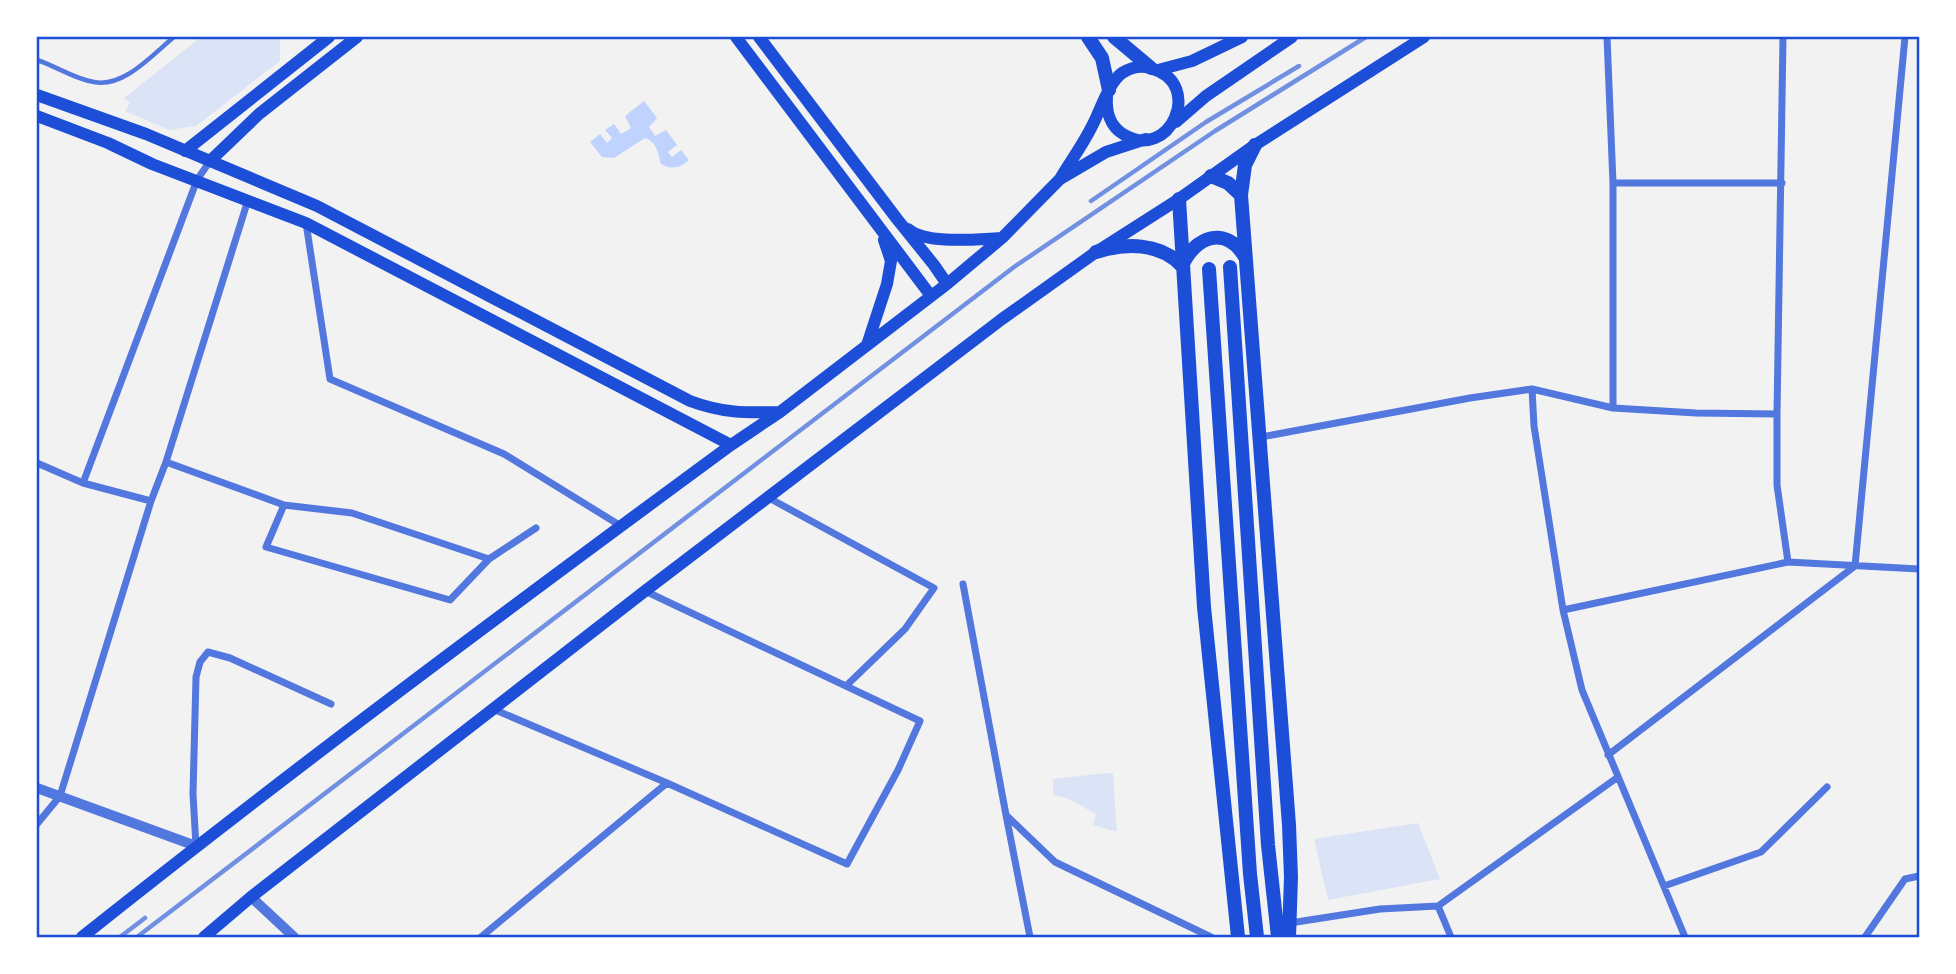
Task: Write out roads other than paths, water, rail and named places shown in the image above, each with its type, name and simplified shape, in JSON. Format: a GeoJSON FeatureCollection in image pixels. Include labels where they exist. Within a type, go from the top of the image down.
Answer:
{"type":"FeatureCollection","features":[{"type":"Feature","properties":{"kind":"main road"},"geometry":{"type":"LineString","coordinates":[[185,151],[329,37]]}},
{"type":"Feature","properties":{"kind":"main road"},"geometry":{"type":"LineString","coordinates":[[210,161],[259,114],[357,37]]}},
{"type":"Feature","properties":{"kind":"main road"},"geometry":{"type":"LineString","coordinates":[[736,37],[931,296]]}},
{"type":"Feature","properties":{"kind":"main road"},"geometry":{"type":"LineString","coordinates":[[759,37],[947,285]]}},
{"type":"Feature","properties":{"kind":"main road"},"geometry":{"type":"LineString","coordinates":[[1088,37],[1102,58],[1108,94],[1108,114],[1116,128],[1130,137],[1146,139]]}},
{"type":"Feature","properties":{"kind":"main road"},"geometry":{"type":"LineString","coordinates":[[1114,37],[1171,81],[1178,98],[1178,110],[1170,127]]}},
{"type":"Feature","properties":{"kind":"main road"},"geometry":{"type":"LineString","coordinates":[[82,937],[196,846],[947,285],[1002,238],[1060,179],[1090,131],[1115,79],[1138,67],[1154,69],[1192,61],[1242,37]]}},
{"type":"Feature","properties":{"kind":"main road"},"geometry":{"type":"LineString","coordinates":[[1060,179],[1106,152],[1160,135],[1206,96],[1292,37]]}},
{"type":"Feature","properties":{"kind":"main road"},"geometry":{"type":"LineString","coordinates":[[204,937],[251,897],[645,591],[1002,319],[1255,145],[1424,37]]}},
{"type":"Feature","properties":{"kind":"main road"},"geometry":{"type":"LineString","coordinates":[[37,95],[146,134],[317,206],[690,401],[728,412],[780,412]]}},
{"type":"Feature","properties":{"kind":"main road"},"geometry":{"type":"LineString","coordinates":[[37,116],[306,223],[731,445]]}},
{"type":"Feature","properties":{"kind":"main road"},"geometry":{"type":"LineString","coordinates":[[1255,145],[1245,165],[1241,195],[1289,825],[1290,930]]}},
{"type":"Feature","properties":{"kind":"main road"},"geometry":{"type":"LineString","coordinates":[[845,183],[859,170]]}},
{"type":"Feature","properties":{"kind":"main road"},"geometry":{"type":"LineString","coordinates":[[1211,176],[1228,183],[1241,195]]}},
{"type":"Feature","properties":{"kind":"main road"},"geometry":{"type":"LineString","coordinates":[[1179,199],[1204,607],[1238,937]]}},
{"type":"Feature","properties":{"kind":"main road"},"geometry":{"type":"LineString","coordinates":[[897,219],[915,235],[926,237],[970,240],[1002,238]]}},
{"type":"Feature","properties":{"kind":"main road"},"geometry":{"type":"LineString","coordinates":[[867,345],[887,284],[891,261],[882,233]]}},
{"type":"Feature","properties":{"kind":"main road"},"geometry":{"type":"LineString","coordinates":[[1182,266],[1199,242],[1212,239],[1232,242],[1245,258]]}},
{"type":"Feature","properties":{"kind":"main road"},"geometry":{"type":"LineString","coordinates":[[1096,252],[1121,246],[1147,247],[1167,253],[1182,266]]}},
{"type":"Feature","properties":{"kind":"main road"},"geometry":{"type":"LineString","coordinates":[[1230,267],[1268,845],[1278,937]]}},
{"type":"Feature","properties":{"kind":"main road"},"geometry":{"type":"LineString","coordinates":[[1209,270],[1243,778],[1257,937]]}},
{"type":"Feature","properties":{"kind":"street"},"geometry":{"type":"LineString","coordinates":[[1607,37],[1613,183],[1614,408]]}},
{"type":"Feature","properties":{"kind":"street"},"geometry":{"type":"LineString","coordinates":[[1783,37],[1777,485],[1788,562]]}},
{"type":"Feature","properties":{"kind":"street"},"geometry":{"type":"LineString","coordinates":[[1608,755],[1855,566],[1905,37]]}},
{"type":"Feature","properties":{"kind":"street"},"geometry":{"type":"LineString","coordinates":[[83,483],[197,180],[210,161]]}},
{"type":"Feature","properties":{"kind":"street"},"geometry":{"type":"LineString","coordinates":[[1613,183],[1782,183]]}},
{"type":"Feature","properties":{"kind":"street"},"geometry":{"type":"LineString","coordinates":[[37,824],[60,796],[248,199]]}},
{"type":"Feature","properties":{"kind":"street"},"geometry":{"type":"LineString","coordinates":[[306,223],[330,379],[504,454],[621,526]]}},
{"type":"Feature","properties":{"kind":"street"},"geometry":{"type":"LineString","coordinates":[[1261,437],[1532,389],[1614,408],[1777,414]]}},
{"type":"Feature","properties":{"kind":"street"},"geometry":{"type":"LineString","coordinates":[[1532,389],[1534,426],[1563,610],[1582,690],[1685,937]]}},
{"type":"Feature","properties":{"kind":"street"},"geometry":{"type":"LineString","coordinates":[[166,461],[284,505],[352,513],[489,559]]}},
{"type":"Feature","properties":{"kind":"street"},"geometry":{"type":"LineString","coordinates":[[37,463],[83,483],[151,501]]}},
{"type":"Feature","properties":{"kind":"street"},"geometry":{"type":"LineString","coordinates":[[769,498],[934,588],[905,629],[847,685]]}},
{"type":"Feature","properties":{"kind":"street"},"geometry":{"type":"LineString","coordinates":[[284,505],[265,547],[450,600],[489,559],[536,528]]}},
{"type":"Feature","properties":{"kind":"street"},"geometry":{"type":"LineString","coordinates":[[1563,610],[1788,562],[1919,569]]}},
{"type":"Feature","properties":{"kind":"street"},"geometry":{"type":"LineString","coordinates":[[963,584],[1030,937]]}},
{"type":"Feature","properties":{"kind":"street"},"geometry":{"type":"LineString","coordinates":[[493,709],[847,864],[898,770],[920,722],[645,591]]}},
{"type":"Feature","properties":{"kind":"street"},"geometry":{"type":"LineString","coordinates":[[37,788],[196,846],[192,794],[197,677],[200,662],[208,652],[230,658],[331,704]]}},
{"type":"Feature","properties":{"kind":"street"},"geometry":{"type":"LineString","coordinates":[[1290,930],[1380,909],[1438,906],[1618,777]]}},
{"type":"Feature","properties":{"kind":"street"},"geometry":{"type":"LineString","coordinates":[[481,937],[667,783]]}},
{"type":"Feature","properties":{"kind":"street"},"geometry":{"type":"LineString","coordinates":[[1664,886],[1761,852],[1827,787]]}},
{"type":"Feature","properties":{"kind":"street"},"geometry":{"type":"LineString","coordinates":[[1006,814],[1055,862],[1211,937]]}},
{"type":"Feature","properties":{"kind":"street"},"geometry":{"type":"LineString","coordinates":[[1865,937],[1905,878],[1919,876]]}},
{"type":"Feature","properties":{"kind":"street"},"geometry":{"type":"LineString","coordinates":[[251,897],[294,937]]}},
{"type":"Feature","properties":{"kind":"street"},"geometry":{"type":"LineString","coordinates":[[1438,906],[1451,937]]}},
{"type":"Feature","properties":{"kind":"lane"},"geometry":{"type":"LineString","coordinates":[[37,60],[92,82],[106,83],[133,70],[174,37]]}},
{"type":"Feature","properties":{"kind":"water"},"geometry":{"type":"Polygon","coordinates":[[[644,101],[657,118],[649,127],[655,136],[666,130],[677,145],[668,152],[672,157],[681,150],[689,160],[682,165],[672,167],[661,164],[655,145],[645,138],[614,158],[602,157],[590,142],[600,134],[607,143],[612,138],[605,130],[614,124],[621,134],[631,128],[625,116],[644,101]]]}},
{"type":"Feature","properties":{"kind":"railway"},"geometry":{"type":"LineString","coordinates":[[137,937],[1014,267],[1215,131],[1366,37]]}},
{"type":"Feature","properties":{"kind":"railway"},"geometry":{"type":"LineString","coordinates":[[1091,201],[1206,122],[1299,66]]}},
{"type":"Feature","properties":{"kind":"railway"},"geometry":{"type":"LineString","coordinates":[[120,937],[145,918]]}}]}
